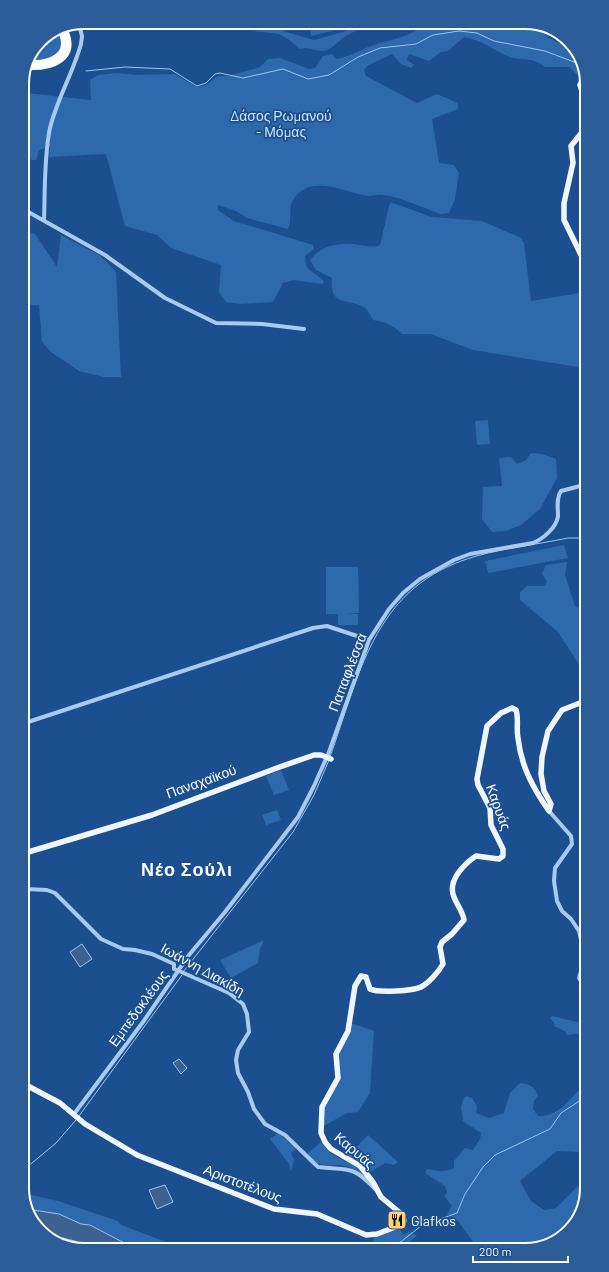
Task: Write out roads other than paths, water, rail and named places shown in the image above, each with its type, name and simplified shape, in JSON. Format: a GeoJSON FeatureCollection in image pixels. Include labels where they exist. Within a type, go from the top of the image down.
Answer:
{"type":"FeatureCollection","features":[{"type":"Feature","properties":{"kind":"highway"},"geometry":{"type":"LineString","coordinates":[[32,67],[44,67],[61,61],[66,53],[68,44],[65,32]]}},
{"type":"Feature","properties":{"kind":"highway"},"geometry":{"type":"LineString","coordinates":[[33,63],[48,62],[58,56],[64,42],[62,34]]}},
{"type":"Feature","properties":{"kind":"main road"},"geometry":{"type":"LineString","coordinates":[[580,135],[571,146],[573,164],[564,206],[565,222],[580,253]]}},
{"type":"Feature","properties":{"kind":"main road"},"geometry":{"type":"LineString","coordinates":[[549,811],[551,804],[544,791],[541,768],[548,731],[562,710],[580,703]]}},
{"type":"Feature","properties":{"kind":"main road","name":"Καρυάς"},"geometry":{"type":"LineString","coordinates":[[404,1224],[402,1215],[381,1197],[373,1182],[360,1166],[331,1149],[325,1142],[320,1125],[322,1107],[339,1075],[336,1054],[348,1029],[352,1002],[358,978],[361,976],[366,977],[370,989],[377,991],[415,989],[424,985],[443,964],[440,947],[442,942],[452,934],[464,920],[453,895],[453,885],[456,876],[469,861],[476,856],[499,859],[503,856],[503,849],[491,825],[490,808],[477,781],[487,726],[507,709],[512,708],[517,712],[517,736],[522,763],[535,790],[549,811]]}},
{"type":"Feature","properties":{"kind":"main road","name":"Παναχαϊκού"},"geometry":{"type":"LineString","coordinates":[[29,852],[152,815],[313,755],[321,755],[329,758]]}},
{"type":"Feature","properties":{"kind":"main road"},"geometry":{"type":"LineString","coordinates":[[29,1087],[58,1102],[74,1114]]}},
{"type":"Feature","properties":{"kind":"main road","name":"Αριστοτέλους"},"geometry":{"type":"LineString","coordinates":[[74,1114],[81,1120],[136,1154],[274,1209],[317,1214],[366,1235],[383,1232],[404,1224]]}},
{"type":"Feature","properties":{"kind":"street"},"geometry":{"type":"LineString","coordinates":[[44,220],[50,130],[55,111],[81,44],[82,36],[80,29]]}},
{"type":"Feature","properties":{"kind":"street"},"geometry":{"type":"LineString","coordinates":[[29,212],[105,255],[165,298],[216,323],[262,324],[304,329]]}},
{"type":"Feature","properties":{"kind":"street","name":"Παπαφλέσσα"},"geometry":{"type":"LineString","coordinates":[[329,758],[369,640],[388,609],[403,593],[420,579],[454,560],[470,554],[533,543],[541,540],[556,522],[558,498],[561,491],[580,486]]}},
{"type":"Feature","properties":{"kind":"street"},"geometry":{"type":"LineString","coordinates":[[29,722],[313,628],[327,626],[369,640]]}},
{"type":"Feature","properties":{"kind":"street","name":"Εμπεδοκλέους"},"geometry":{"type":"LineString","coordinates":[[74,1114],[195,948],[288,832],[329,758]]}},
{"type":"Feature","properties":{"kind":"street","name":"Καρυάς"},"geometry":{"type":"LineString","coordinates":[[549,811],[571,836],[572,844],[555,868],[554,881],[558,901],[562,911],[571,919],[580,935]]}},
{"type":"Feature","properties":{"kind":"street","name":"Ιωάννη Διακίδη"},"geometry":{"type":"LineString","coordinates":[[29,889],[44,890],[55,893],[102,940],[123,949],[152,954],[174,964],[174,968],[178,971],[238,998],[244,1005],[249,1032],[237,1054],[237,1068],[254,1109],[262,1121],[285,1135],[318,1167],[354,1170],[377,1192]]}},
{"type":"Feature","properties":{"kind":"street"},"geometry":{"type":"LineString","coordinates":[[174,964],[182,966]]}},
{"type":"Feature","properties":{"kind":"waterway"},"geometry":{"type":"LineString","coordinates":[[86,71],[125,67],[170,69],[197,86],[206,83],[215,74],[220,73],[243,78],[283,69],[308,79],[329,75],[358,57],[380,48],[416,44],[433,35],[459,31],[477,33],[494,41],[545,51],[576,63]]}},
{"type":"Feature","properties":{"kind":"waterway"},"geometry":{"type":"LineString","coordinates":[[330,757],[350,697],[374,640],[389,615],[409,593],[433,574],[476,556],[568,538],[580,538]]}},
{"type":"Feature","properties":{"kind":"waterway"},"geometry":{"type":"LineString","coordinates":[[183,972],[293,832],[314,795],[329,760]]}},
{"type":"Feature","properties":{"kind":"waterway"},"geometry":{"type":"LineString","coordinates":[[79,1116],[182,975]]}},
{"type":"Feature","properties":{"kind":"waterway"},"geometry":{"type":"LineString","coordinates":[[399,1243],[421,1226],[457,1213],[465,1194],[483,1167],[495,1155],[550,1129],[561,1113],[580,1101]]}},
{"type":"Feature","properties":{"kind":"waterway"},"geometry":{"type":"LineString","coordinates":[[29,1166],[56,1143],[76,1120]]}},
{"type":"Feature","properties":{"kind":"place","name":"Glafkos"},"geometry":{"type":"Point","coordinates":[397,1220]}},
{"type":"Feature","properties":{"kind":"district","name":"Νέο Σούλι"},"geometry":{"type":"Point","coordinates":[187,869]}},
{"type":"Feature","properties":{"kind":"park label","name":"Δάσος Ρωμανού - Μόμας"},"geometry":{"type":"Point","coordinates":[281,124]}}]}
